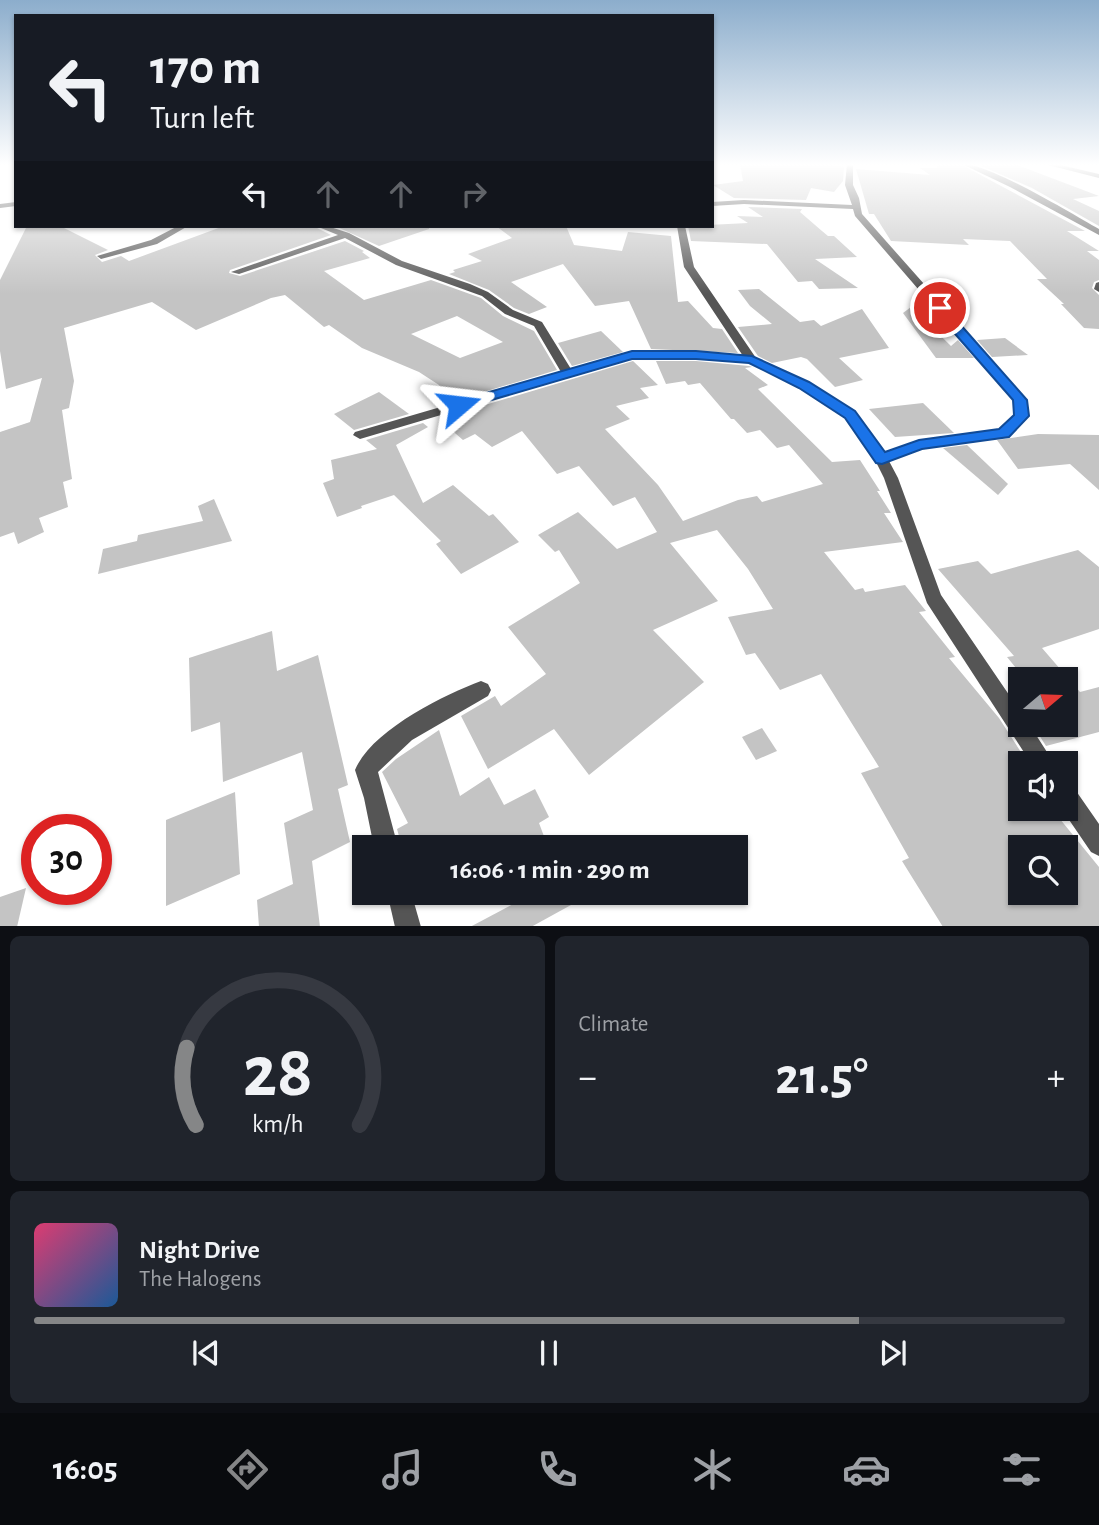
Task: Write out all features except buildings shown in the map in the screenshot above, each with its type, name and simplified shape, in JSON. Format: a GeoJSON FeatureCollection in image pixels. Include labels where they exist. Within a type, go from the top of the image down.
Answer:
{"type":"FeatureCollection","features":[{"type":"Feature","properties":{"kind":"street"},"geometry":{"type":"LineString","coordinates":[[855,207],[858,215],[878,239],[1020,400],[1021,416],[1004,433],[919,445],[882,459]]}},
{"type":"Feature","properties":{"kind":"street"},"geometry":{"type":"LineString","coordinates":[[1054,207],[1099,232]]}},
{"type":"Feature","properties":{"kind":"street"},"geometry":{"type":"LineString","coordinates":[[101,256],[154,242],[180,228]]}},
{"type":"Feature","properties":{"kind":"street"},"geometry":{"type":"LineString","coordinates":[[326,228],[342,233],[399,263],[485,294],[509,312],[538,324],[567,372]]}},
{"type":"Feature","properties":{"kind":"street"},"geometry":{"type":"LineString","coordinates":[[236,272],[351,228]]}},
{"type":"Feature","properties":{"kind":"street"},"geometry":{"type":"LineString","coordinates":[[681,228],[689,267],[752,360]]}},
{"type":"Feature","properties":{"kind":"street"},"geometry":{"type":"LineString","coordinates":[[360,435],[632,355],[696,355],[752,360],[804,385],[850,414],[882,459],[933,597],[1036,751]]}},
{"type":"Feature","properties":{"kind":"street"},"geometry":{"type":"LineString","coordinates":[[383,835],[376,808],[375,789],[366,770],[381,751],[402,732],[481,690]]}},
{"type":"Feature","properties":{"kind":"street"},"geometry":{"type":"LineString","coordinates":[[1078,813],[1099,844]]}},
{"type":"Feature","properties":{"kind":"street"},"geometry":{"type":"LineString","coordinates":[[402,905],[408,926]]}},
{"type":"Feature","properties":{"kind":"route"},"geometry":{"type":"LineString","coordinates":[[459,405],[632,355],[696,355],[752,360],[804,385],[850,414],[882,459],[919,445],[1004,433],[1021,416],[1020,400],[940,308]]}}]}
